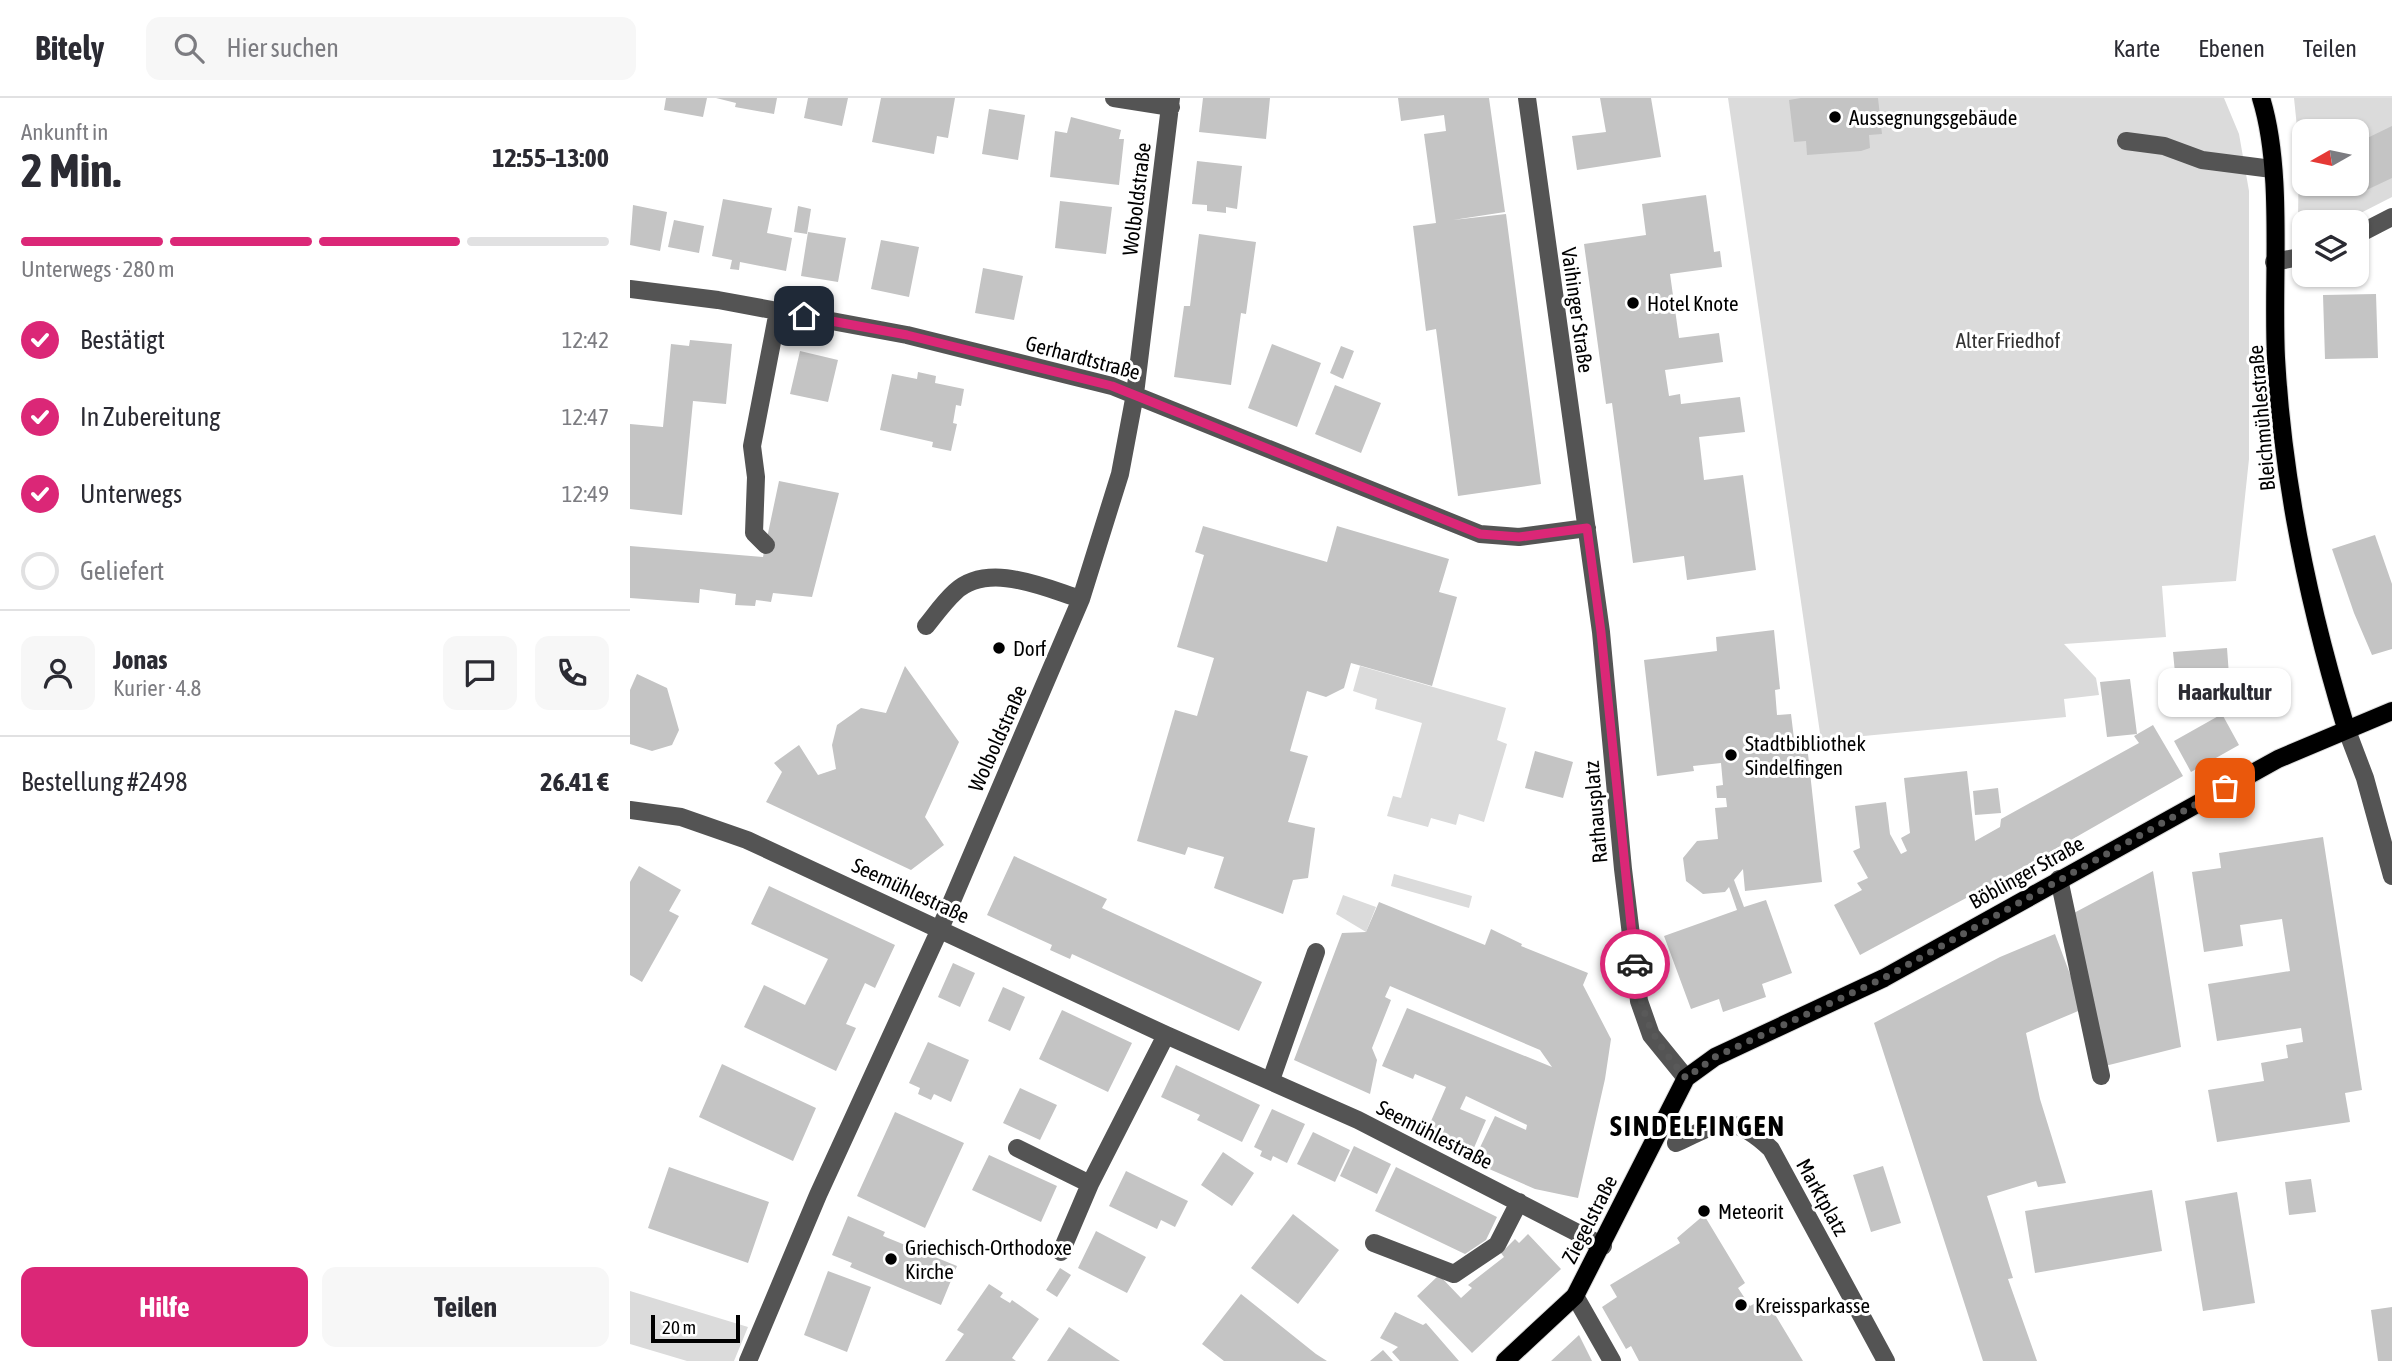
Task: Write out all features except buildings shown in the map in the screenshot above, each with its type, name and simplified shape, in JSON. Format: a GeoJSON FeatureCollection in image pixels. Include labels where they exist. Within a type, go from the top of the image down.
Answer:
{"type":"FeatureCollection","features":[{"type":"Feature","properties":{"kind":"main road","name":"Bleichmühlestraße"},"geometry":{"type":"LineString","coordinates":[[2261,98],[2272,169],[2276,357],[2289,489],[2306,582],[2346,728]]}},
{"type":"Feature","properties":{"kind":"main road","name":"Böblinger Straße"},"geometry":{"type":"LineString","coordinates":[[1686,1078],[1715,1057],[1884,978],[2267,764],[2346,728],[2392,711]]}},
{"type":"Feature","properties":{"kind":"main road","name":"Ziegelstraße"},"geometry":{"type":"LineString","coordinates":[[1505,1361],[1575,1296],[1603,1246],[1686,1078]]}},
{"type":"Feature","properties":{"kind":"street"},"geometry":{"type":"LineString","coordinates":[[1114,98],[1171,102]]}},
{"type":"Feature","properties":{"kind":"street","name":"Vaihinger Straße"},"geometry":{"type":"LineString","coordinates":[[1527,98],[1587,528]]}},
{"type":"Feature","properties":{"kind":"street","name":"Wolboldstraße"},"geometry":{"type":"LineString","coordinates":[[748,1361],[817,1195],[940,929],[1081,599],[1120,474],[1135,394],[1171,102]]}},
{"type":"Feature","properties":{"kind":"street"},"geometry":{"type":"LineString","coordinates":[[2126,141],[2164,146],[2202,160],[2272,169]]}},
{"type":"Feature","properties":{"kind":"street"},"geometry":{"type":"LineString","coordinates":[[2369,229],[2392,217]]}},
{"type":"Feature","properties":{"kind":"street"},"geometry":{"type":"LineString","coordinates":[[2274,262],[2292,259]]}},
{"type":"Feature","properties":{"kind":"street","name":"Gerhardtstraße"},"geometry":{"type":"LineString","coordinates":[[630,289],[778,311],[907,335],[1135,394],[1480,534],[1519,537],[1587,528]]}},
{"type":"Feature","properties":{"kind":"street"},"geometry":{"type":"LineString","coordinates":[[766,545],[754,533],[756,477],[752,446],[778,311]]}},
{"type":"Feature","properties":{"kind":"street","name":"Rathausplatz"},"geometry":{"type":"LineString","coordinates":[[1587,528],[1639,1001],[1651,1035],[1686,1078]]}},
{"type":"Feature","properties":{"kind":"street"},"geometry":{"type":"LineString","coordinates":[[926,626],[956,590],[978,580],[1009,577],[1081,599]]}},
{"type":"Feature","properties":{"kind":"street"},"geometry":{"type":"LineString","coordinates":[[2346,728],[2368,787],[2392,876]]}},
{"type":"Feature","properties":{"kind":"street","name":"Seemühlestraße"},"geometry":{"type":"LineString","coordinates":[[630,810],[681,817],[747,840],[1166,1035],[1358,1120],[1603,1246]]}},
{"type":"Feature","properties":{"kind":"street"},"geometry":{"type":"LineString","coordinates":[[2060,879],[2101,1076]]}},
{"type":"Feature","properties":{"kind":"street"},"geometry":{"type":"LineString","coordinates":[[1271,1080],[1316,952]]}},
{"type":"Feature","properties":{"kind":"street"},"geometry":{"type":"LineString","coordinates":[[1061,1252],[1090,1184],[1166,1035]]}},
{"type":"Feature","properties":{"kind":"street","name":"Marktplatz"},"geometry":{"type":"LineString","coordinates":[[1676,1143],[1717,1124],[1750,1130],[1771,1149],[1886,1361]]}},
{"type":"Feature","properties":{"kind":"street"},"geometry":{"type":"LineString","coordinates":[[1017,1148],[1090,1184]]}},
{"type":"Feature","properties":{"kind":"street"},"geometry":{"type":"LineString","coordinates":[[1374,1243],[1454,1274],[1497,1245],[1519,1202]]}},
{"type":"Feature","properties":{"kind":"street"},"geometry":{"type":"LineString","coordinates":[[1575,1296],[1612,1361]]}},
{"type":"Feature","properties":{"kind":"street"},"geometry":{"type":"LineString","coordinates":[[1595,1329],[1590,1341],[1599,1361]]}},
{"type":"Feature","properties":{"kind":"green space","name":"Alter Friedhof"},"geometry":{"type":"Polygon","coordinates":[[[1728,98],[2224,98],[2239,134],[2249,191],[2249,459],[2236,581],[2162,586],[2166,637],[2064,644],[2096,678],[2099,695],[2064,699],[2066,717],[1821,740],[1728,98]]]}},
{"type":"Feature","properties":{"kind":"green space"},"geometry":{"type":"Polygon","coordinates":[[[2294,98],[2392,98],[2392,197],[2367,210],[2298,210],[2298,196],[2370,196],[2370,119],[2296,119],[2294,98]]]}},
{"type":"Feature","properties":{"kind":"green space"},"geometry":{"type":"Polygon","coordinates":[[[1360,666],[1506,708],[1497,740],[1507,744],[1484,822],[1459,814],[1456,825],[1431,818],[1428,827],[1387,816],[1393,796],[1401,798],[1422,723],[1375,709],[1377,699],[1353,691],[1360,666]]]}},
{"type":"Feature","properties":{"kind":"green space"},"geometry":{"type":"Polygon","coordinates":[[[1394,874],[1472,896],[1469,908],[1391,886],[1394,874]]]}},
{"type":"Feature","properties":{"kind":"green space"},"geometry":{"type":"Polygon","coordinates":[[[1343,895],[1376,907],[1366,932],[1336,914],[1343,895]]]}},
{"type":"Feature","properties":{"kind":"green space"},"geometry":{"type":"Polygon","coordinates":[[[630,1291],[748,1327],[734,1361],[687,1361],[630,1344],[630,1291]]]}},
{"type":"Feature","properties":{"kind":"way so far"},"geometry":{"type":"LineString","coordinates":[[1635,964],[1639,1001],[1651,1035],[1686,1078],[1715,1057],[1788,1026],[1884,978],[2225,788]]}},
{"type":"Feature","properties":{"kind":"place","name":"Aussegnungsgebäude"},"geometry":{"type":"Point","coordinates":[1835,117]}},
{"type":"Feature","properties":{"kind":"place","name":"Hotel Knote"},"geometry":{"type":"Point","coordinates":[1633,303]}},
{"type":"Feature","properties":{"kind":"place","name":"Dorf"},"geometry":{"type":"Point","coordinates":[999,648]}},
{"type":"Feature","properties":{"kind":"place","name":"Stadtbibliothek Sindelfingen"},"geometry":{"type":"Point","coordinates":[1731,755]}},
{"type":"Feature","properties":{"kind":"place","name":"Haarkultur"},"geometry":{"type":"Point","coordinates":[2225,788]}},
{"type":"Feature","properties":{"kind":"place","name":"Meteorit"},"geometry":{"type":"Point","coordinates":[1704,1211]}},
{"type":"Feature","properties":{"kind":"place","name":"Griechisch-Orthodoxe Kirche"},"geometry":{"type":"Point","coordinates":[891,1259]}},
{"type":"Feature","properties":{"kind":"place","name":"Kreissparkasse"},"geometry":{"type":"Point","coordinates":[1741,1305]}},
{"type":"Feature","properties":{"kind":"district","name":"SINDELFINGEN"},"geometry":{"type":"Point","coordinates":[1698,1126]}},
{"type":"Feature","properties":{"kind":"route"},"geometry":{"type":"LineString","coordinates":[[804,316],[907,335],[1112,386],[1480,534],[1519,537],[1587,528],[1601,632],[1635,964]]}}]}
